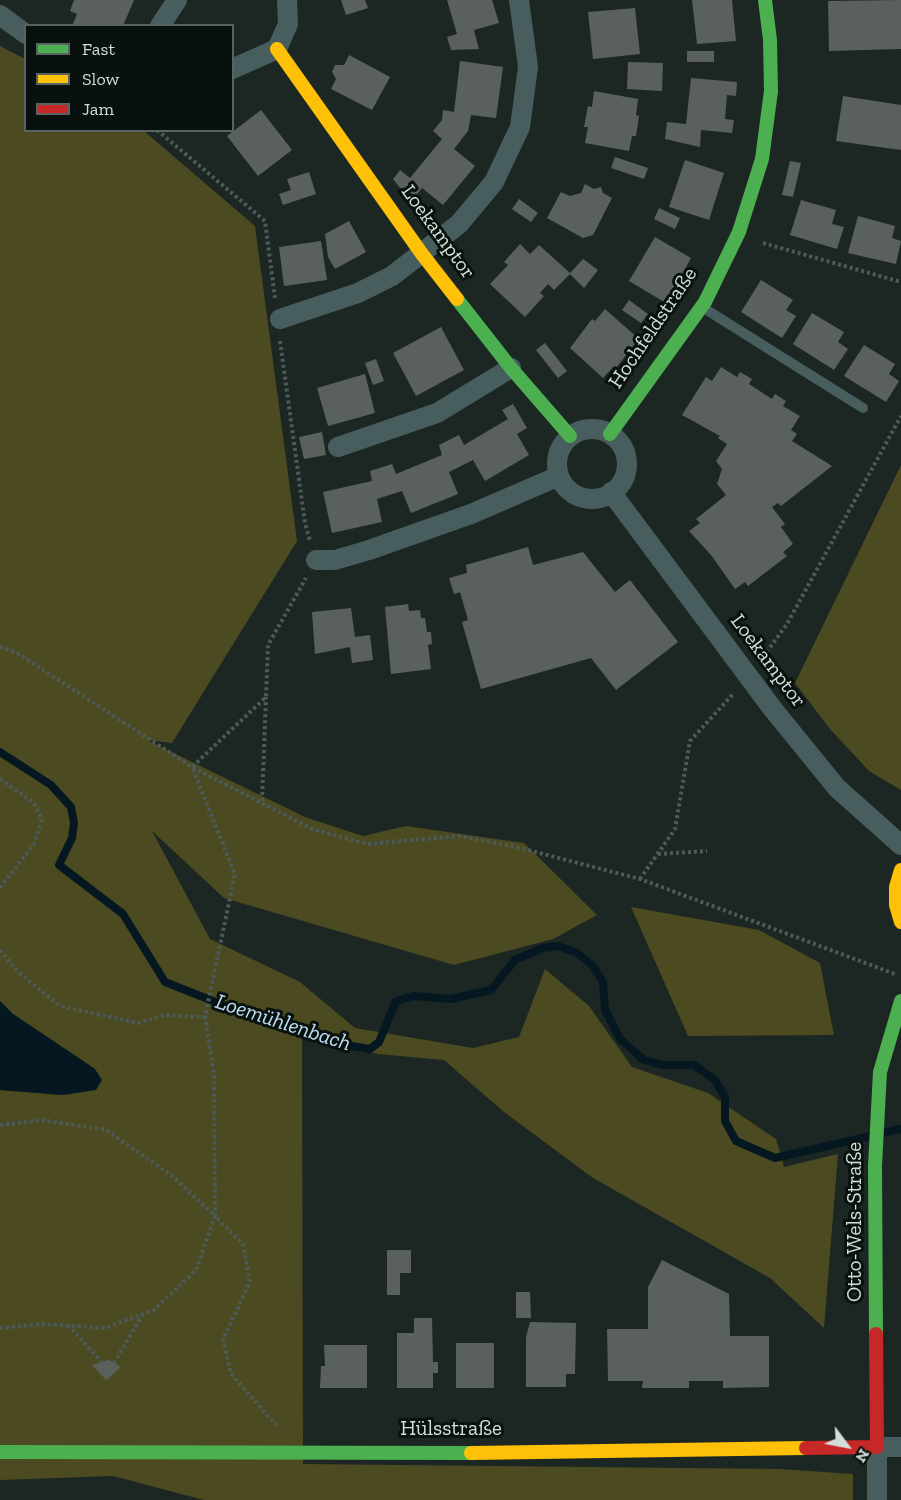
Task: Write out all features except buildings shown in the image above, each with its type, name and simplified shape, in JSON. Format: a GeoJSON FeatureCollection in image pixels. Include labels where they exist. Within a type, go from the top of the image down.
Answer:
{"type":"FeatureCollection","features":[{"type":"Feature","properties":{"kind":"main road","name":"Hochfeldstraße"},"geometry":{"type":"LineString","coordinates":[[610,434],[701,307],[737,236],[762,159],[771,91],[770,40],[765,0]]}},
{"type":"Feature","properties":{"kind":"main road","name":"Loekamptor"},"geometry":{"type":"LineString","coordinates":[[277,49],[422,254],[511,368],[570,436]]}},
{"type":"Feature","properties":{"kind":"main road"},"geometry":{"type":"LineString","coordinates":[[901,870],[896,887],[896,905],[901,922]]}},
{"type":"Feature","properties":{"kind":"main road","name":"Otto-Wels-Straße"},"geometry":{"type":"LineString","coordinates":[[877,1447],[875,1166],[878,1103],[880,1072],[901,1001]]}},
{"type":"Feature","properties":{"kind":"main road","name":"Hülsstraße"},"geometry":{"type":"LineString","coordinates":[[0,1452],[543,1453],[877,1447]]}},
{"type":"Feature","properties":{"kind":"street"},"geometry":{"type":"LineString","coordinates":[[161,24],[177,0]]}},
{"type":"Feature","properties":{"kind":"street"},"geometry":{"type":"LineString","coordinates":[[234,68],[277,49],[288,24],[287,0]]}},
{"type":"Feature","properties":{"kind":"street"},"geometry":{"type":"LineString","coordinates":[[280,319],[358,293],[392,276],[459,224],[494,182],[520,127],[528,67],[519,0]]}},
{"type":"Feature","properties":{"kind":"street"},"geometry":{"type":"LineString","coordinates":[[0,15],[24,33]]}},
{"type":"Feature","properties":{"kind":"street"},"geometry":{"type":"LineString","coordinates":[[338,447],[437,413],[511,368]]}},
{"type":"Feature","properties":{"kind":"street"},"geometry":{"type":"LineString","coordinates":[[590,429],[610,434],[622,446],[626,463],[623,480],[611,492],[600,498],[587,498],[575,494],[565,486],[559,476],[556,461],[561,447],[570,436],[590,429]]}},
{"type":"Feature","properties":{"kind":"street"},"geometry":{"type":"LineString","coordinates":[[316,560],[336,560],[369,550],[471,514],[559,476]]}},
{"type":"Feature","properties":{"kind":"street","name":"Loekamptor"},"geometry":{"type":"LineString","coordinates":[[611,492],[772,708],[837,788],[901,845]]}},
{"type":"Feature","properties":{"kind":"street"},"geometry":{"type":"LineString","coordinates":[[877,1447],[877,1500]]}},
{"type":"Feature","properties":{"kind":"street","name":"Hülsstraße"},"geometry":{"type":"LineString","coordinates":[[877,1447],[901,1447]]}},
{"type":"Feature","properties":{"kind":"lane"},"geometry":{"type":"LineString","coordinates":[[701,307],[863,408]]}},
{"type":"Feature","properties":{"kind":"path"},"geometry":{"type":"LineString","coordinates":[[737,236],[901,282]]}},
{"type":"Feature","properties":{"kind":"path"},"geometry":{"type":"LineString","coordinates":[[640,879],[675,829],[690,741],[750,676],[787,624],[901,416]]}},
{"type":"Feature","properties":{"kind":"path"},"geometry":{"type":"LineString","coordinates":[[261,801],[268,645],[316,560]]}},
{"type":"Feature","properties":{"kind":"path"},"geometry":{"type":"LineString","coordinates":[[0,647],[17,653],[192,767],[312,829],[368,844],[459,836],[512,846],[640,879],[901,976]]}},
{"type":"Feature","properties":{"kind":"path"},"geometry":{"type":"LineString","coordinates":[[192,767],[266,697]]}},
{"type":"Feature","properties":{"kind":"path"},"geometry":{"type":"LineString","coordinates":[[0,1328],[42,1324],[105,1328],[154,1310],[196,1270],[215,1216],[214,1075],[206,1017],[235,874],[192,767]]}},
{"type":"Feature","properties":{"kind":"path"},"geometry":{"type":"LineString","coordinates":[[0,779],[34,803],[42,820],[34,844],[0,888]]}},
{"type":"Feature","properties":{"kind":"path"},"geometry":{"type":"LineString","coordinates":[[657,854],[707,850]]}},
{"type":"Feature","properties":{"kind":"path"},"geometry":{"type":"LineString","coordinates":[[0,950],[17,971],[60,1006],[138,1023],[165,1014],[206,1017]]}},
{"type":"Feature","properties":{"kind":"path"},"geometry":{"type":"LineString","coordinates":[[0,1125],[42,1120],[106,1130],[171,1174],[243,1244],[250,1282],[224,1339],[231,1374],[300,1452]]}},
{"type":"Feature","properties":{"kind":"path"},"geometry":{"type":"LineString","coordinates":[[114,1364],[143,1314]]}},
{"type":"Feature","properties":{"kind":"path"},"geometry":{"type":"LineString","coordinates":[[68,1325],[102,1362]]}},
{"type":"Feature","properties":{"kind":"shaded area"},"geometry":{"type":"Polygon","coordinates":[[[0,46],[24,58],[24,132],[145,132],[255,226],[297,541],[172,743],[147,740],[305,817],[363,836],[406,826],[524,843],[597,915],[553,939],[454,965],[224,898],[152,831],[210,939],[300,982],[355,1028],[473,1048],[519,1037],[545,969],[589,1006],[632,1067],[708,1093],[776,1139],[784,1167],[838,1154],[824,1328],[770,1278],[593,1178],[504,1112],[444,1060],[378,1054],[302,1037],[303,1464],[780,1469],[853,1474],[853,1500],[204,1500],[113,1476],[0,1480],[0,1090],[63,1095],[95,1069],[13,1014],[0,1001],[0,46]]]}},
{"type":"Feature","properties":{"kind":"shaded area"},"geometry":{"type":"Polygon","coordinates":[[[901,465],[901,790],[869,771],[830,729],[795,683],[901,465]]]}},
{"type":"Feature","properties":{"kind":"shaded area"},"geometry":{"type":"Polygon","coordinates":[[[631,907],[759,930],[820,963],[834,1035],[688,1036],[631,907]]]}},
{"type":"Feature","properties":{"kind":"water"},"geometry":{"type":"Polygon","coordinates":[[[0,1001],[13,1014],[95,1069],[102,1080],[96,1090],[63,1095],[0,1090],[0,1001]]]}},
{"type":"Feature","properties":{"kind":"waterway","name":"Loemühlenbach"},"geometry":{"type":"LineString","coordinates":[[0,752],[51,785],[71,807],[74,823],[72,838],[59,865],[123,914],[165,982],[246,1014],[309,1032],[340,1044],[370,1049],[379,1042],[396,1001],[413,996],[450,999],[491,990],[515,960],[543,948],[558,946],[577,953],[593,966],[603,982],[605,1010],[620,1039],[644,1060],[662,1065],[694,1065],[715,1080],[725,1097],[725,1121],[736,1141],[775,1158],[870,1136]]}},
{"type":"Feature","properties":{"kind":"waterway","name":"Loemühlenbach"},"geometry":{"type":"LineString","coordinates":[[882,1133],[901,1129]]}},
{"type":"Feature","properties":{"kind":"traffic: fast"},"geometry":{"type":"LineString","coordinates":[[610,434],[705,302],[739,232],[762,159],[771,91],[770,40],[765,0]]}},
{"type":"Feature","properties":{"kind":"traffic: fast"},"geometry":{"type":"LineString","coordinates":[[457,299],[511,368],[570,436]]}},
{"type":"Feature","properties":{"kind":"traffic: fast"},"geometry":{"type":"LineString","coordinates":[[876,1334],[875,1166],[880,1072],[901,1001]]}},
{"type":"Feature","properties":{"kind":"traffic: fast"},"geometry":{"type":"LineString","coordinates":[[0,1452],[471,1453]]}},
{"type":"Feature","properties":{"kind":"traffic: slow"},"geometry":{"type":"LineString","coordinates":[[277,49],[422,254],[457,299]]}},
{"type":"Feature","properties":{"kind":"traffic: slow"},"geometry":{"type":"LineString","coordinates":[[901,870],[896,887],[896,905],[901,922]]}},
{"type":"Feature","properties":{"kind":"traffic: slow"},"geometry":{"type":"LineString","coordinates":[[471,1453],[806,1448]]}},
{"type":"Feature","properties":{"kind":"traffic: jam"},"geometry":{"type":"LineString","coordinates":[[806,1448],[877,1447],[876,1334]]}}]}
